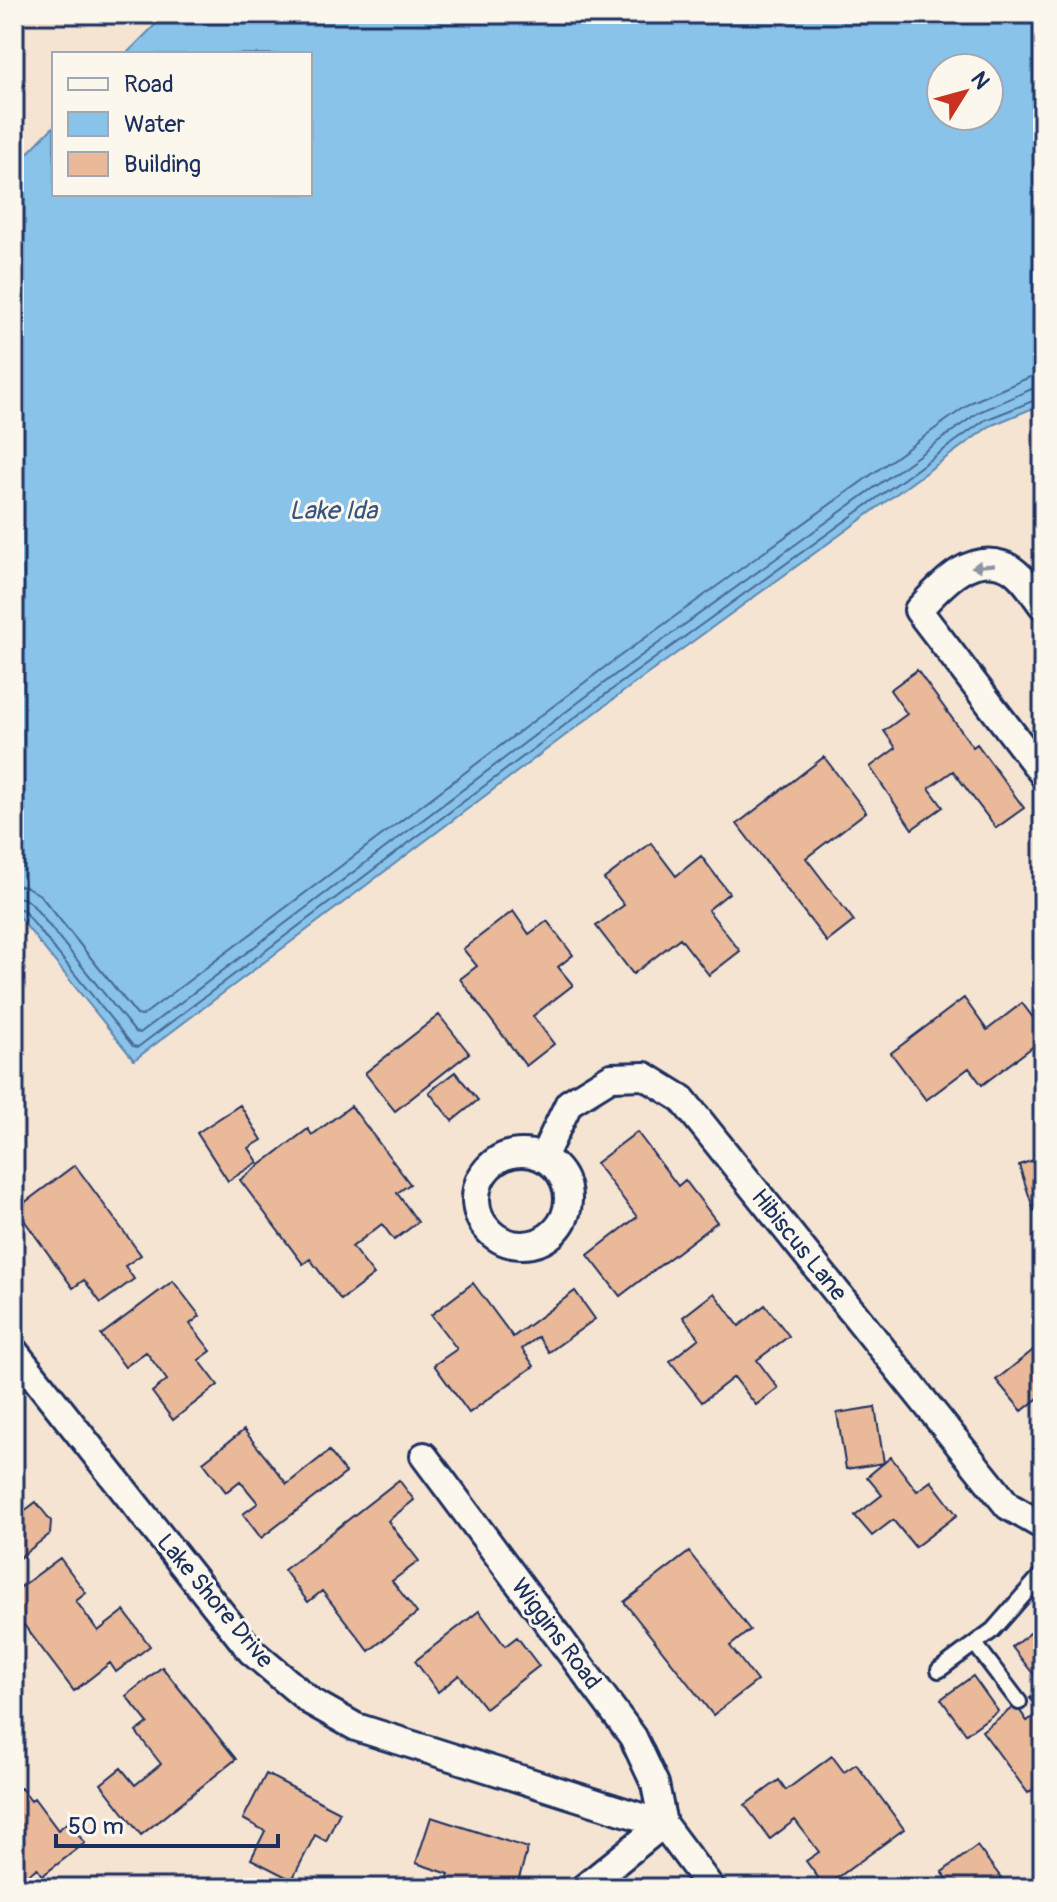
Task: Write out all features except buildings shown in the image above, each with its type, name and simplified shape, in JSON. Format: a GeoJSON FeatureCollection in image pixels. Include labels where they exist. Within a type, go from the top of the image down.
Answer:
{"type":"FeatureCollection","features":[{"type":"Feature","properties":{"kind":"street"},"geometry":{"type":"LineString","coordinates":[[1043,606],[1020,577],[1004,565],[977,564],[958,572],[918,610],[1043,774]]}},
{"type":"Feature","properties":{"kind":"street","name":"Hibiscus Lane"},"geometry":{"type":"LineString","coordinates":[[543,1157],[569,1103],[611,1077],[645,1076],[682,1099],[1008,1506],[1043,1526]]}},
{"type":"Feature","properties":{"kind":"street","name":"Lake Shore Drive"},"geometry":{"type":"LineString","coordinates":[[14,1351],[251,1651],[310,1701],[356,1727],[663,1824]]}},
{"type":"Feature","properties":{"kind":"street","name":"Wiggins Road"},"geometry":{"type":"LineString","coordinates":[[424,1456],[633,1737],[655,1784],[663,1824]]}},
{"type":"Feature","properties":{"kind":"street"},"geometry":{"type":"LineString","coordinates":[[584,1888],[663,1824],[711,1888]]}},
{"type":"Feature","properties":{"kind":"lane"},"geometry":{"type":"LineString","coordinates":[[939,1670],[993,1630],[1043,1573]]}},
{"type":"Feature","properties":{"kind":"lane"},"geometry":{"type":"LineString","coordinates":[[975,1644],[1019,1702]]}},
{"type":"Feature","properties":{"kind":"water","name":"Lake Ida"},"geometry":{"type":"Polygon","coordinates":[[[166,14],[1043,14],[1043,404],[990,426],[627,689],[134,1060],[14,911],[14,167],[52,128],[52,196],[312,196],[312,52],[128,52],[166,14]]]}}]}
